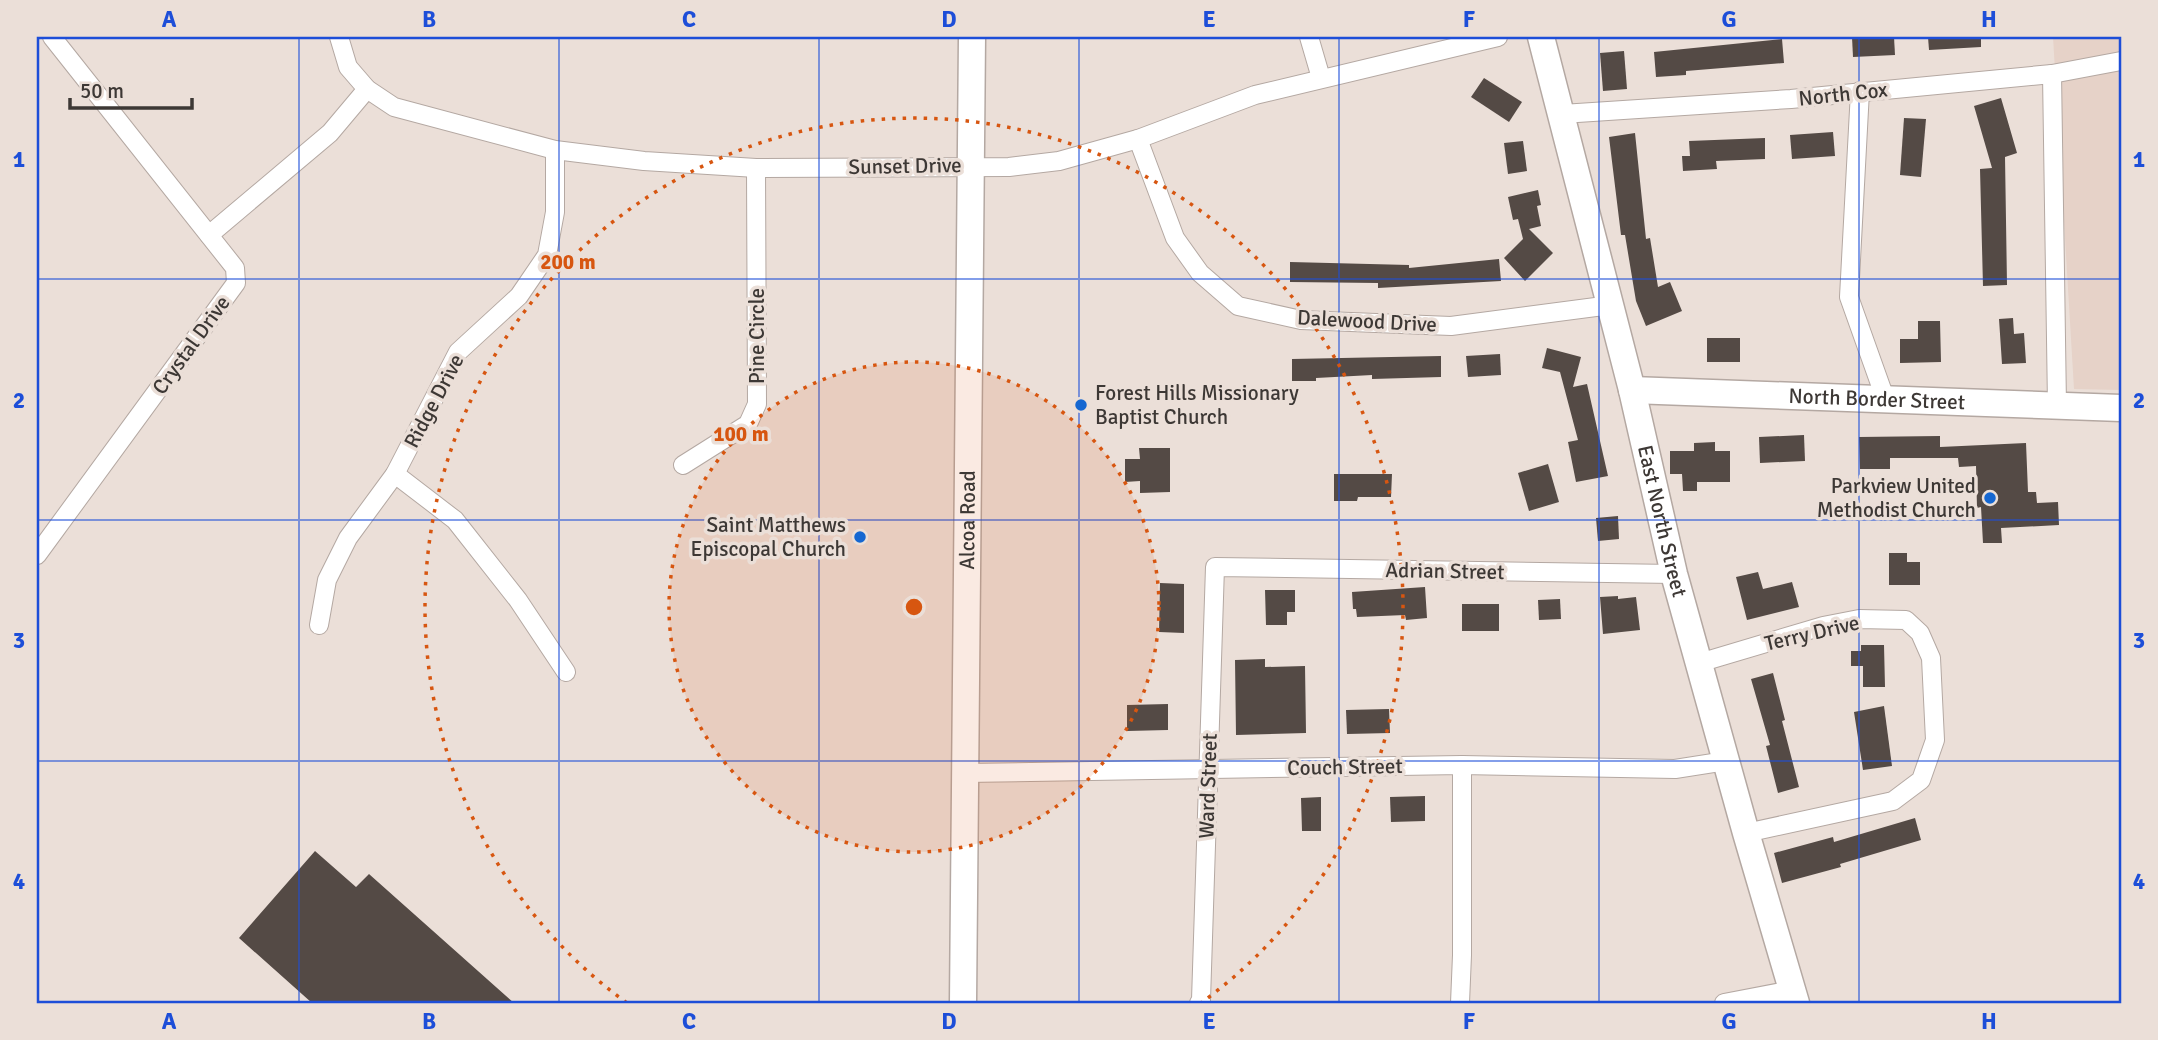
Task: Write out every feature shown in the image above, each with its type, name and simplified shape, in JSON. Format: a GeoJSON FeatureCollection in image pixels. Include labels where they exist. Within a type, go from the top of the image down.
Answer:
{"type":"FeatureCollection","features":[{"type":"Feature","properties":{"kind":"street","name":"Crystal Drive"},"geometry":{"type":"LineString","coordinates":[[37,555],[236,283],[235,268],[52,37]]}},
{"type":"Feature","properties":{"kind":"street","name":"Sunset Drive"},"geometry":{"type":"LineString","coordinates":[[339,37],[348,68],[367,89],[394,107],[555,150],[643,161],[756,168],[971,165],[1009,167],[1059,160],[1138,139],[1255,95],[1499,37]]}},
{"type":"Feature","properties":{"kind":"street","name":"Alcoa Road"},"geometry":{"type":"LineString","coordinates":[[963,1003],[972,37]]}},
{"type":"Feature","properties":{"kind":"street"},"geometry":{"type":"LineString","coordinates":[[1309,37],[1321,78]]}},
{"type":"Feature","properties":{"kind":"street","name":"East North Street"},"geometry":{"type":"LineString","coordinates":[[1541,37],[1611,305],[1674,574],[1745,833],[1794,997]]}},
{"type":"Feature","properties":{"kind":"street","name":"North Cox"},"geometry":{"type":"LineString","coordinates":[[1562,114],[1791,99],[2052,74],[2121,61]]}},
{"type":"Feature","properties":{"kind":"street"},"geometry":{"type":"LineString","coordinates":[[2052,74],[2057,405]]}},
{"type":"Feature","properties":{"kind":"street"},"geometry":{"type":"LineString","coordinates":[[209,235],[330,133],[367,89]]}},
{"type":"Feature","properties":{"kind":"street"},"geometry":{"type":"LineString","coordinates":[[1860,92],[1849,297],[1885,398]]}},
{"type":"Feature","properties":{"kind":"street","name":"Dalewood Drive"},"geometry":{"type":"LineString","coordinates":[[1138,139],[1175,237],[1200,274],[1238,306],[1301,320],[1451,326],[1611,305]]}},
{"type":"Feature","properties":{"kind":"street","name":"Ridge Drive"},"geometry":{"type":"LineString","coordinates":[[319,625],[327,580],[348,538],[396,474],[458,352],[519,296],[547,255],[555,212],[555,150]]}},
{"type":"Feature","properties":{"kind":"street","name":"Pine Circle"},"geometry":{"type":"LineString","coordinates":[[683,465],[748,424],[757,404],[756,168]]}},
{"type":"Feature","properties":{"kind":"street","name":"North Border Street"},"geometry":{"type":"LineString","coordinates":[[1632,390],[2121,408]]}},
{"type":"Feature","properties":{"kind":"street"},"geometry":{"type":"LineString","coordinates":[[396,474],[455,520],[518,600],[566,672]]}},
{"type":"Feature","properties":{"kind":"street","name":"Adrian Street"},"geometry":{"type":"LineString","coordinates":[[1215,567],[1674,574]]}},
{"type":"Feature","properties":{"kind":"street","name":"Ward Street"},"geometry":{"type":"LineString","coordinates":[[1199,1003],[1215,567]]}},
{"type":"Feature","properties":{"kind":"street","name":"Terry Drive"},"geometry":{"type":"LineString","coordinates":[[1699,663],[1823,626],[1859,620],[1906,620],[1920,633],[1931,659],[1935,740],[1922,780],[1893,801],[1745,833]]}},
{"type":"Feature","properties":{"kind":"street","name":"Couch Street"},"geometry":{"type":"LineString","coordinates":[[964,773],[1462,765],[1675,769],[1726,761]]}},
{"type":"Feature","properties":{"kind":"street"},"geometry":{"type":"LineString","coordinates":[[1460,1003],[1462,765]]}},
{"type":"Feature","properties":{"kind":"street"},"geometry":{"type":"LineString","coordinates":[[1724,1003],[1794,997]]}},
{"type":"Feature","properties":{"kind":"shaded area"},"geometry":{"type":"Polygon","coordinates":[[[2053,37],[2121,37],[2121,390],[2074,389],[2053,37]]]}},
{"type":"Feature","properties":{"kind":"building"},"geometry":{"type":"Polygon","coordinates":[[[1852,37],[1894,37],[1895,55],[1853,57],[1852,37]]]}},
{"type":"Feature","properties":{"kind":"building"},"geometry":{"type":"Polygon","coordinates":[[[1928,37],[1981,37],[1981,47],[1929,50],[1928,37]]]}},
{"type":"Feature","properties":{"kind":"building"},"geometry":{"type":"Polygon","coordinates":[[[1782,39],[1784,63],[1686,71],[1686,75],[1656,77],[1654,52],[1782,39]]]}},
{"type":"Feature","properties":{"kind":"building"},"geometry":{"type":"Polygon","coordinates":[[[1624,51],[1627,89],[1603,91],[1600,53],[1624,51]]]}},
{"type":"Feature","properties":{"kind":"building"},"geometry":{"type":"Polygon","coordinates":[[[1484,78],[1522,102],[1509,122],[1471,97],[1484,78]]]}},
{"type":"Feature","properties":{"kind":"building"},"geometry":{"type":"Polygon","coordinates":[[[2001,98],[2017,153],[2005,157],[2007,285],[1983,286],[1980,169],[1992,168],[1974,106],[2001,98]]]}},
{"type":"Feature","properties":{"kind":"building"},"geometry":{"type":"Polygon","coordinates":[[[1904,118],[1926,119],[1921,177],[1900,175],[1904,118]]]}},
{"type":"Feature","properties":{"kind":"building"},"geometry":{"type":"Polygon","coordinates":[[[1833,132],[1835,156],[1792,159],[1790,135],[1833,132]]]}},
{"type":"Feature","properties":{"kind":"building"},"geometry":{"type":"Polygon","coordinates":[[[1635,133],[1646,239],[1650,238],[1658,287],[1670,282],[1682,311],[1646,326],[1636,301],[1625,235],[1621,235],[1609,137],[1635,133]]]}},
{"type":"Feature","properties":{"kind":"building"},"geometry":{"type":"Polygon","coordinates":[[[1765,138],[1765,159],[1716,161],[1717,169],[1683,171],[1682,156],[1690,156],[1689,141],[1765,138]]]}},
{"type":"Feature","properties":{"kind":"building"},"geometry":{"type":"Polygon","coordinates":[[[1523,141],[1527,171],[1508,174],[1504,143],[1523,141]]]}},
{"type":"Feature","properties":{"kind":"building"},"geometry":{"type":"Polygon","coordinates":[[[1538,190],[1541,205],[1537,206],[1541,226],[1529,229],[1553,253],[1525,281],[1504,258],[1523,239],[1518,219],[1513,220],[1508,197],[1538,190]]]}},
{"type":"Feature","properties":{"kind":"building"},"geometry":{"type":"Polygon","coordinates":[[[1499,259],[1501,281],[1378,288],[1378,283],[1290,282],[1290,262],[1409,265],[1409,268],[1499,259]]]}},
{"type":"Feature","properties":{"kind":"building"},"geometry":{"type":"Polygon","coordinates":[[[2013,318],[2014,334],[2024,333],[2026,363],[2002,364],[1999,319],[2013,318]]]}},
{"type":"Feature","properties":{"kind":"building"},"geometry":{"type":"Polygon","coordinates":[[[1918,321],[1940,321],[1941,362],[1900,363],[1900,339],[1918,339],[1918,321]]]}},
{"type":"Feature","properties":{"kind":"building"},"geometry":{"type":"Polygon","coordinates":[[[1707,338],[1740,338],[1740,362],[1707,362],[1707,338]]]}},
{"type":"Feature","properties":{"kind":"building"},"geometry":{"type":"Polygon","coordinates":[[[1547,348],[1581,357],[1573,387],[1587,384],[1608,476],[1576,482],[1568,442],[1578,440],[1560,372],[1542,368],[1547,348]]]}},
{"type":"Feature","properties":{"kind":"building"},"geometry":{"type":"Polygon","coordinates":[[[1500,354],[1501,375],[1468,377],[1466,356],[1500,354]]]}},
{"type":"Feature","properties":{"kind":"building"},"geometry":{"type":"Polygon","coordinates":[[[1441,356],[1441,377],[1372,379],[1372,375],[1292,381],[1292,359],[1441,356]]]}},
{"type":"Feature","properties":{"kind":"building"},"geometry":{"type":"Polygon","coordinates":[[[1804,435],[1805,461],[1760,463],[1759,437],[1804,435]]]}},
{"type":"Feature","properties":{"kind":"building"},"geometry":{"type":"Polygon","coordinates":[[[1940,436],[1940,447],[2026,443],[2028,492],[2036,492],[2037,503],[2058,502],[2059,525],[2001,528],[2002,543],[1983,543],[1981,507],[1977,508],[1976,466],[1959,467],[1958,458],[1890,458],[1890,469],[1860,469],[1859,437],[1940,436]]]}},
{"type":"Feature","properties":{"kind":"building"},"geometry":{"type":"Polygon","coordinates":[[[1715,442],[1715,451],[1730,451],[1730,482],[1697,482],[1697,491],[1683,491],[1682,474],[1670,474],[1670,451],[1694,451],[1694,443],[1715,442]]]}},
{"type":"Feature","properties":{"kind":"building"},"geometry":{"type":"Polygon","coordinates":[[[1139,448],[1170,448],[1170,492],[1140,493],[1140,481],[1125,482],[1125,459],[1140,459],[1139,448]]]}},
{"type":"Feature","properties":{"kind":"building"},"geometry":{"type":"Polygon","coordinates":[[[1548,464],[1559,502],[1529,511],[1518,473],[1548,464]]]}},
{"type":"Feature","properties":{"kind":"building"},"geometry":{"type":"Polygon","coordinates":[[[1334,474],[1392,474],[1391,497],[1358,497],[1357,501],[1334,501],[1334,474]]]}},
{"type":"Feature","properties":{"kind":"building"},"geometry":{"type":"Polygon","coordinates":[[[1618,516],[1619,539],[1598,541],[1596,518],[1618,516]]]}},
{"type":"Feature","properties":{"kind":"building"},"geometry":{"type":"Polygon","coordinates":[[[1889,553],[1907,553],[1907,562],[1920,562],[1920,585],[1889,585],[1889,553]]]}},
{"type":"Feature","properties":{"kind":"building"},"geometry":{"type":"Polygon","coordinates":[[[1758,572],[1763,589],[1792,582],[1799,607],[1747,620],[1736,577],[1758,572]]]}},
{"type":"Feature","properties":{"kind":"building"},"geometry":{"type":"Polygon","coordinates":[[[1160,583],[1184,584],[1184,633],[1159,632],[1160,583]]]}},
{"type":"Feature","properties":{"kind":"building"},"geometry":{"type":"Polygon","coordinates":[[[1425,587],[1427,618],[1406,620],[1405,615],[1357,617],[1356,609],[1353,609],[1352,592],[1425,587]]]}},
{"type":"Feature","properties":{"kind":"building"},"geometry":{"type":"Polygon","coordinates":[[[1265,590],[1295,590],[1295,612],[1287,612],[1287,625],[1266,625],[1265,590]]]}},
{"type":"Feature","properties":{"kind":"building"},"geometry":{"type":"Polygon","coordinates":[[[1618,596],[1618,599],[1636,597],[1640,630],[1603,634],[1600,597],[1618,596]]]}},
{"type":"Feature","properties":{"kind":"building"},"geometry":{"type":"Polygon","coordinates":[[[1560,599],[1561,619],[1539,620],[1538,600],[1560,599]]]}},
{"type":"Feature","properties":{"kind":"building"},"geometry":{"type":"Polygon","coordinates":[[[1462,604],[1499,604],[1499,631],[1462,631],[1462,604]]]}},
{"type":"Feature","properties":{"kind":"building"},"geometry":{"type":"Polygon","coordinates":[[[1861,645],[1884,645],[1885,687],[1863,687],[1863,666],[1851,666],[1851,651],[1861,651],[1861,645]]]}},
{"type":"Feature","properties":{"kind":"building"},"geometry":{"type":"Polygon","coordinates":[[[1265,659],[1265,667],[1305,666],[1306,733],[1236,735],[1235,660],[1265,659]]]}},
{"type":"Feature","properties":{"kind":"building"},"geometry":{"type":"Polygon","coordinates":[[[1773,673],[1799,787],[1778,793],[1766,746],[1770,745],[1751,679],[1773,673]]]}},
{"type":"Feature","properties":{"kind":"building"},"geometry":{"type":"Polygon","coordinates":[[[1168,704],[1168,730],[1127,731],[1127,705],[1168,704]]]}},
{"type":"Feature","properties":{"kind":"building"},"geometry":{"type":"Polygon","coordinates":[[[1884,706],[1892,766],[1863,770],[1854,712],[1884,706]]]}},
{"type":"Feature","properties":{"kind":"building"},"geometry":{"type":"Polygon","coordinates":[[[1389,709],[1390,733],[1347,734],[1346,710],[1389,709]]]}},
{"type":"Feature","properties":{"kind":"building"},"geometry":{"type":"Polygon","coordinates":[[[1425,796],[1425,821],[1391,822],[1390,797],[1425,796]]]}},
{"type":"Feature","properties":{"kind":"building"},"geometry":{"type":"Polygon","coordinates":[[[1321,797],[1321,831],[1302,831],[1301,798],[1321,797]]]}},
{"type":"Feature","properties":{"kind":"building"},"geometry":{"type":"Polygon","coordinates":[[[1915,818],[1921,840],[1840,864],[1841,867],[1782,883],[1774,853],[1833,837],[1834,842],[1915,818]]]}},
{"type":"Feature","properties":{"kind":"building"},"geometry":{"type":"Polygon","coordinates":[[[315,851],[356,887],[369,874],[514,1003],[312,1003],[239,938],[315,851]]]}},
{"type":"Feature","properties":{"kind":"place","name":"Forest Hills Missionary Baptist Church"},"geometry":{"type":"Point","coordinates":[1081,405]}},
{"type":"Feature","properties":{"kind":"place","name":"Parkview United Methodist Church"},"geometry":{"type":"Point","coordinates":[1990,498]}},
{"type":"Feature","properties":{"kind":"place","name":"Saint Matthews Episcopal Church"},"geometry":{"type":"Point","coordinates":[860,537]}}]}
